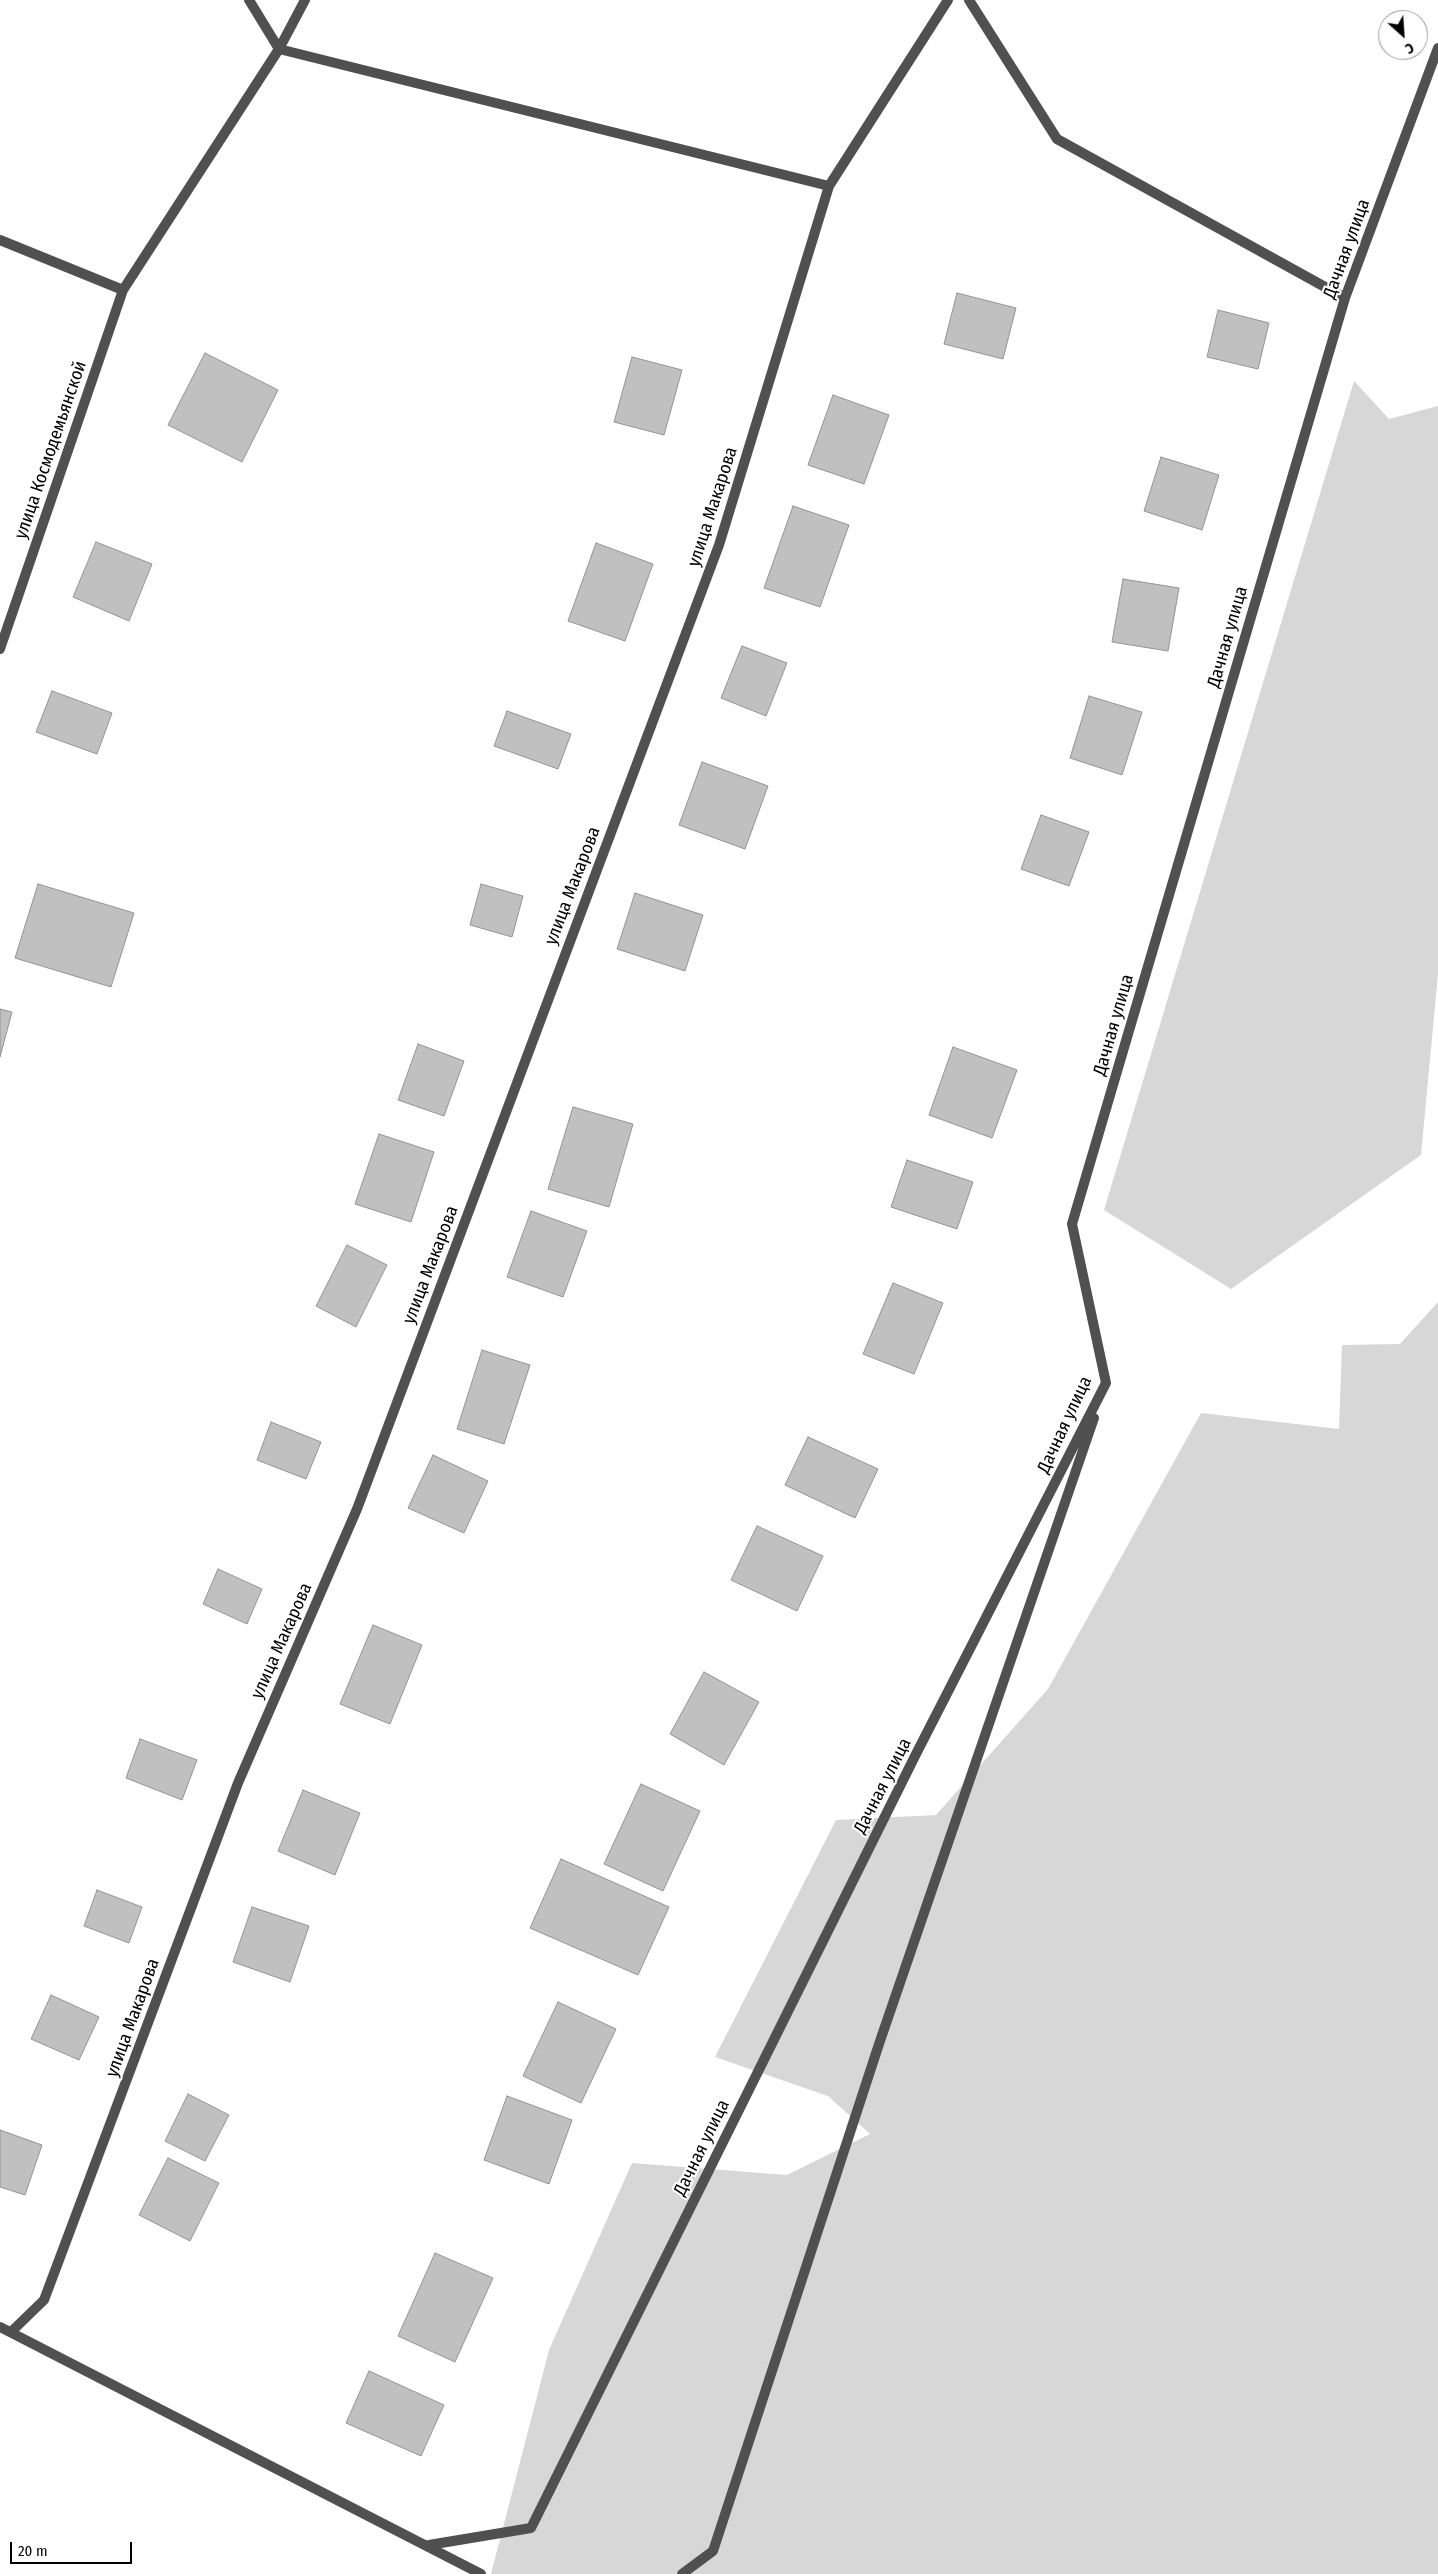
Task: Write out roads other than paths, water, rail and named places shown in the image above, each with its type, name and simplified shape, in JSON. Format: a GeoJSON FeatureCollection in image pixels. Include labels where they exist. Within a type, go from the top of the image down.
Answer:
{"type":"FeatureCollection","features":[{"type":"Feature","properties":{"kind":"street"},"geometry":{"type":"LineString","coordinates":[[249,0],[279,49],[829,186]]}},
{"type":"Feature","properties":{"kind":"street","name":"улица Космодемьянской"},"geometry":{"type":"LineString","coordinates":[[0,650],[123,290],[279,49],[304,0]]}},
{"type":"Feature","properties":{"kind":"street","name":"улица Макарова"},"geometry":{"type":"LineString","coordinates":[[11,2332],[44,2300],[238,1782],[357,1509],[719,544],[829,186],[948,0]]}},
{"type":"Feature","properties":{"kind":"street"},"geometry":{"type":"LineString","coordinates":[[969,0],[1057,138],[1345,298]]}},
{"type":"Feature","properties":{"kind":"street","name":"Дачная улица"},"geometry":{"type":"LineString","coordinates":[[429,2546],[531,2528],[911,1765],[1106,1383],[1072,1224],[1345,298],[1438,48]]}},
{"type":"Feature","properties":{"kind":"street"},"geometry":{"type":"LineString","coordinates":[[0,240],[123,290]]}},
{"type":"Feature","properties":{"kind":"street"},"geometry":{"type":"LineString","coordinates":[[682,2574],[713,2551],[880,2041],[1106,1383]]}},
{"type":"Feature","properties":{"kind":"street"},"geometry":{"type":"LineString","coordinates":[[0,2327],[481,2574]]}}]}
